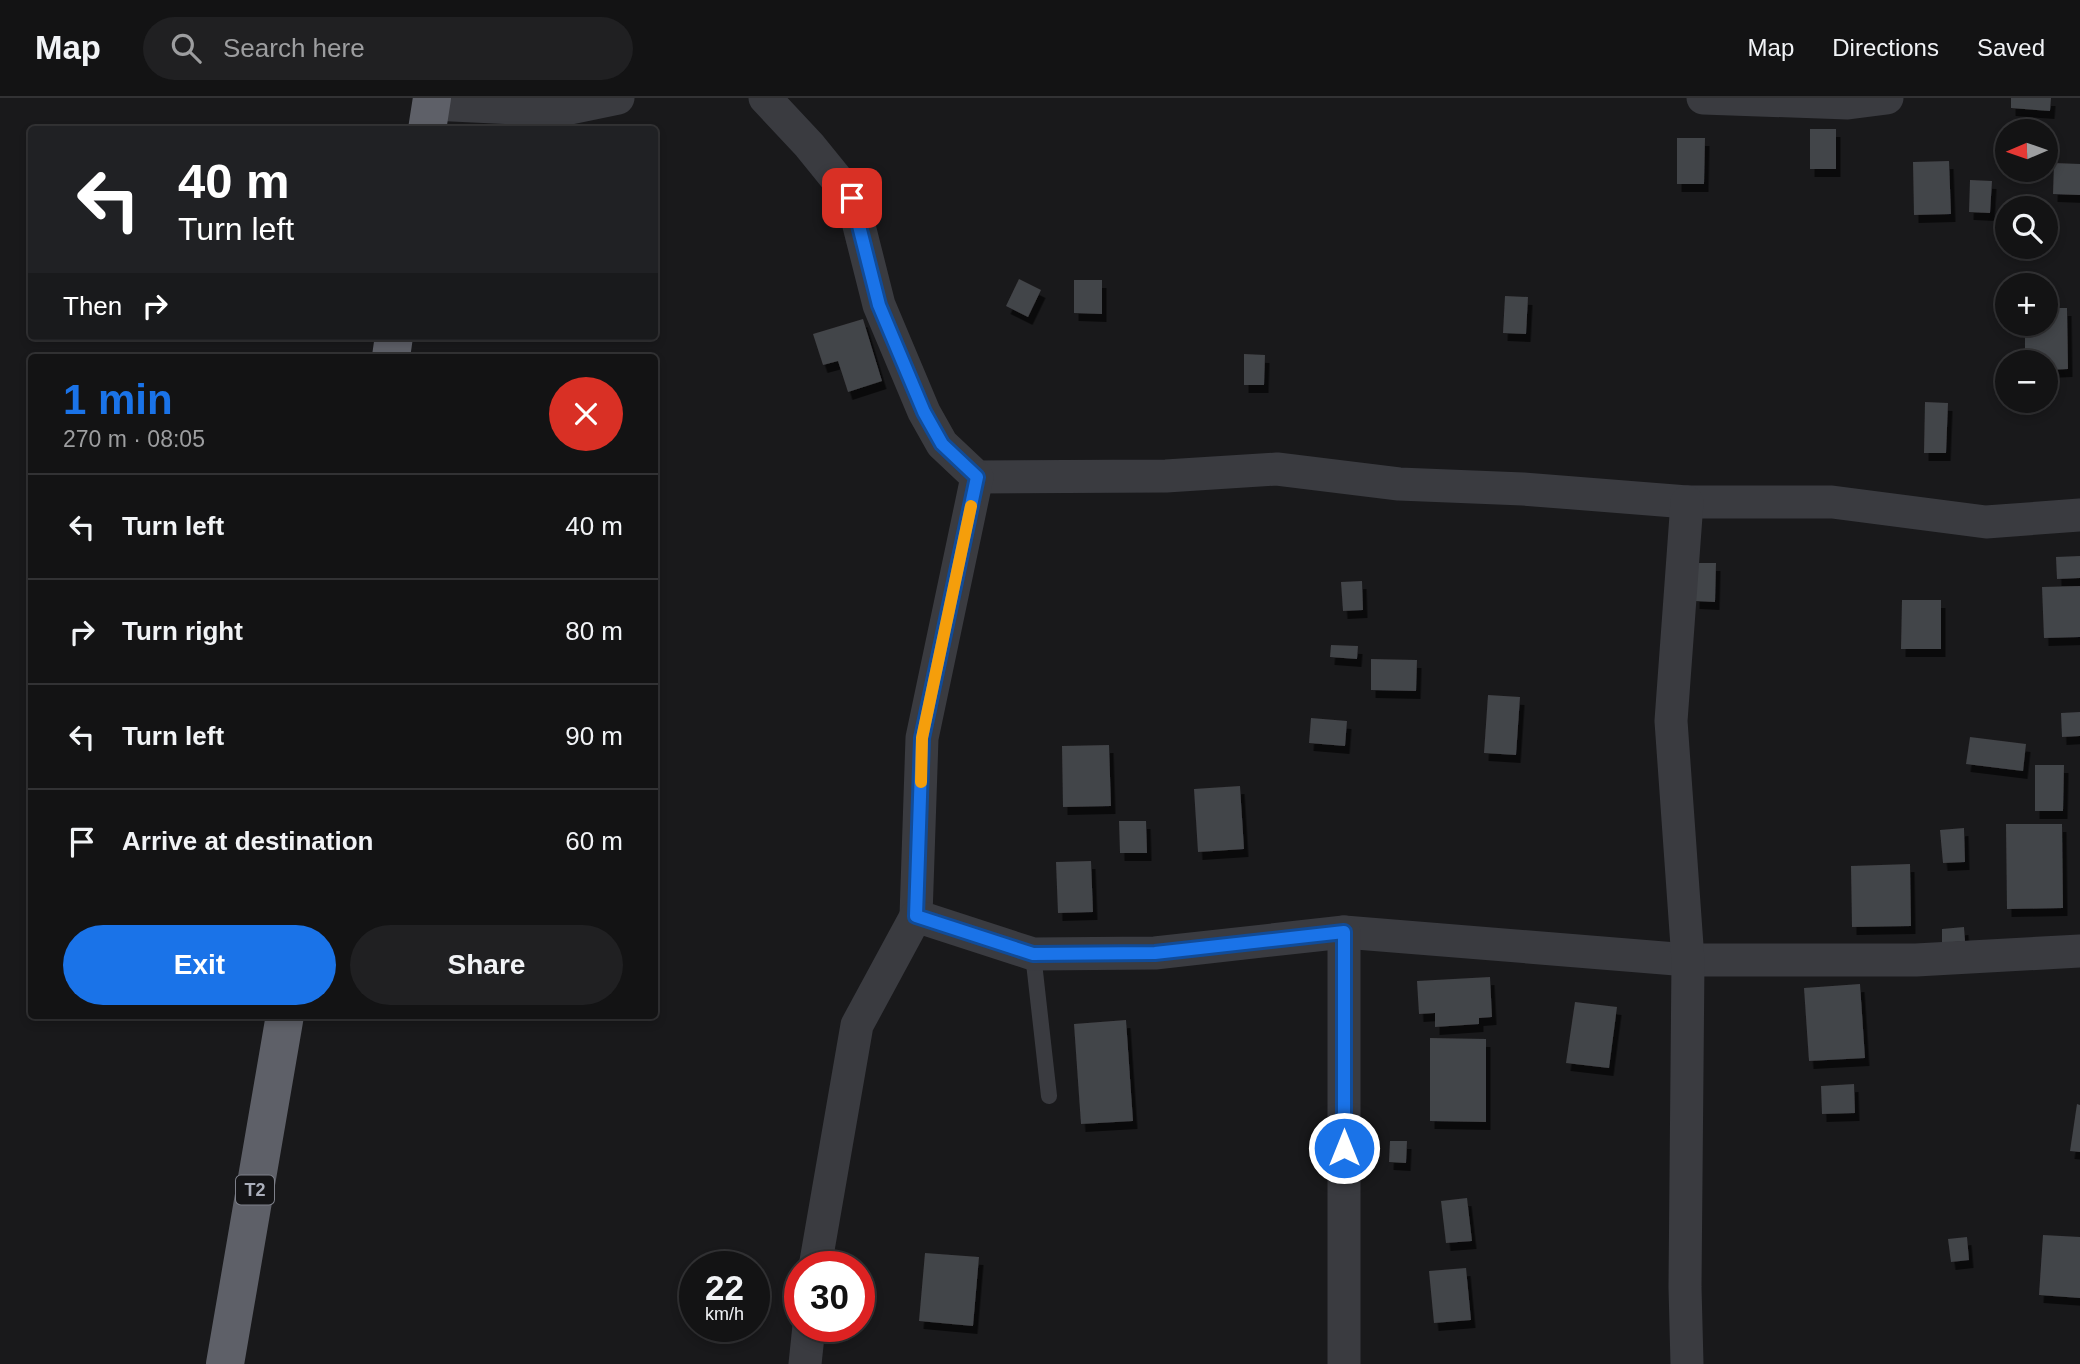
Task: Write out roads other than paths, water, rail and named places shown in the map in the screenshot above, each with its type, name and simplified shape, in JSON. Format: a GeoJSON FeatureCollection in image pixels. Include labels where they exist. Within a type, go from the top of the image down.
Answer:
{"type":"FeatureCollection","features":[{"type":"Feature","properties":{"kind":"highway","name":"T2"},"geometry":{"type":"LineString","coordinates":[[225,1364],[284,1019]]}},
{"type":"Feature","properties":{"kind":"street"},"geometry":{"type":"LineString","coordinates":[[430,110],[560,110],[618,98]]}},
{"type":"Feature","properties":{"kind":"street"},"geometry":{"type":"LineString","coordinates":[[765,98],[809,145],[852,198],[879,305],[924,412],[942,444],[977,477],[1167,475],[1277,469],[1399,484],[1523,489],[1687,502],[1832,502],[1986,522],[2080,515]]}},
{"type":"Feature","properties":{"kind":"street"},"geometry":{"type":"LineString","coordinates":[[1703,98],[1848,103],[1887,98]]}},
{"type":"Feature","properties":{"kind":"street"},"geometry":{"type":"LineString","coordinates":[[818,1251],[857,1025],[916,916],[922,738],[977,477]]}},
{"type":"Feature","properties":{"kind":"street"},"geometry":{"type":"LineString","coordinates":[[1687,502],[1671,721],[1688,960],[1685,1287],[1687,1364]]}},
{"type":"Feature","properties":{"kind":"street"},"geometry":{"type":"LineString","coordinates":[[916,916],[1033,954],[1155,953],[1344,932],[1688,960],[1916,960],[2080,951]]}},
{"type":"Feature","properties":{"kind":"street"},"geometry":{"type":"LineString","coordinates":[[1343,1364],[1344,932]]}},
{"type":"Feature","properties":{"kind":"street"},"geometry":{"type":"LineString","coordinates":[[805,1364],[807,1342]]}},
{"type":"Feature","properties":{"kind":"lane"},"geometry":{"type":"LineString","coordinates":[[1033,954],[1049,1096]]}}]}
